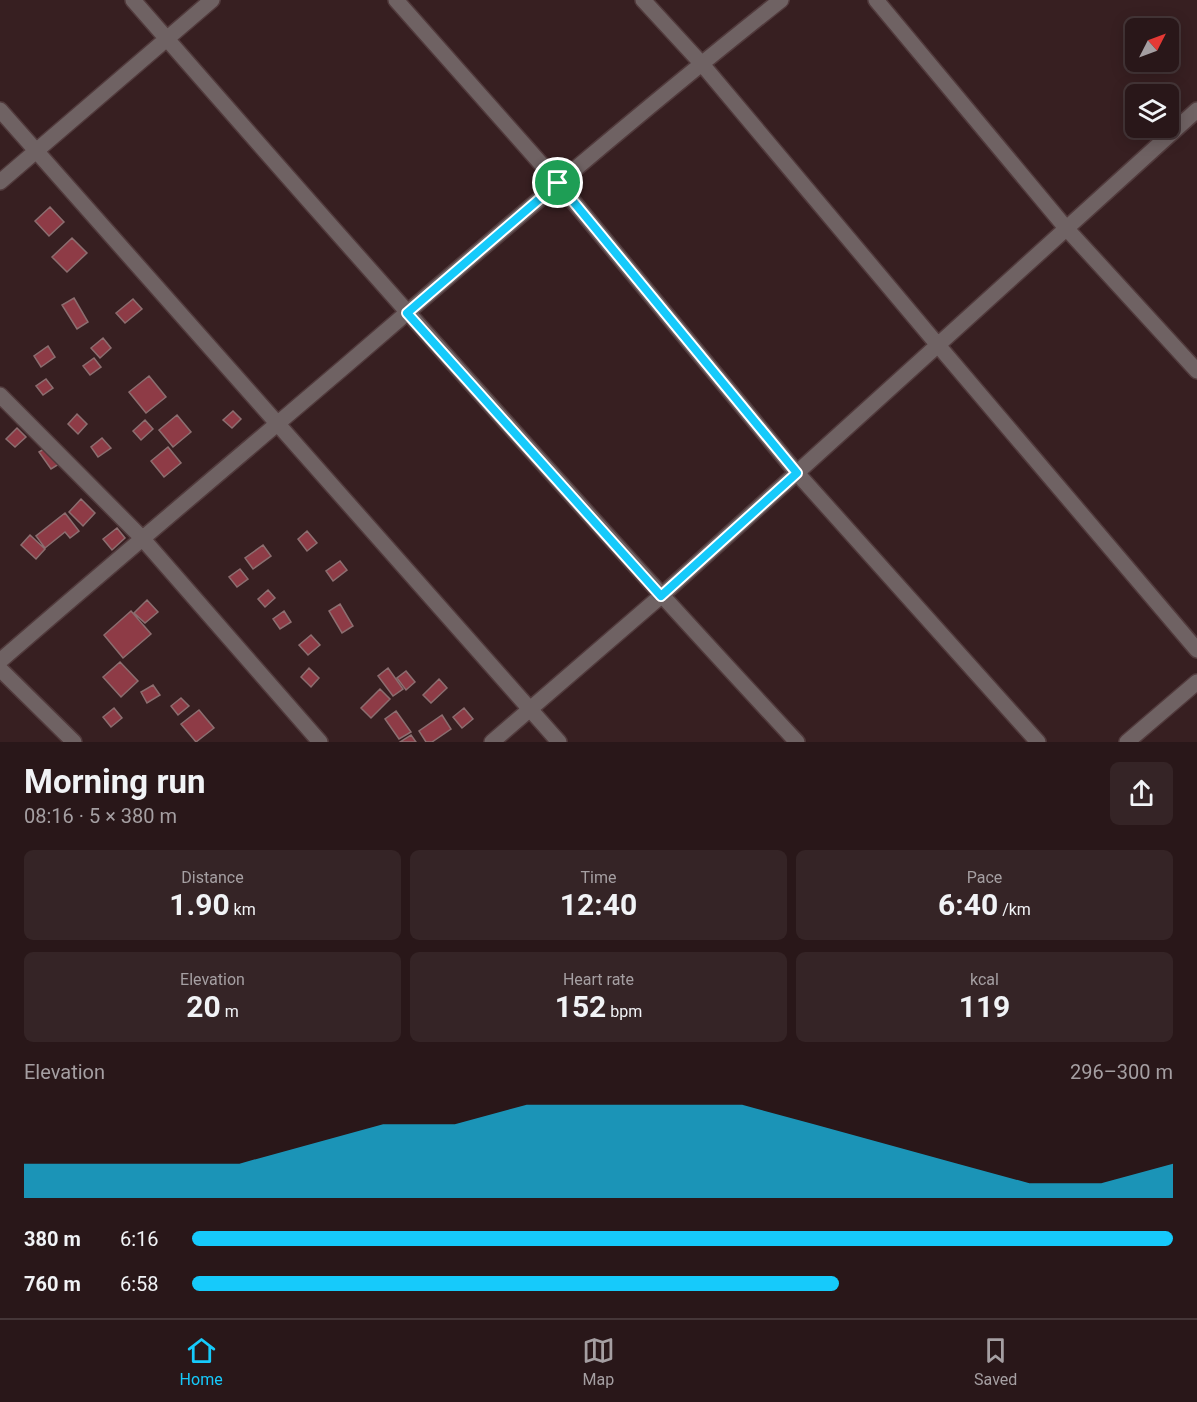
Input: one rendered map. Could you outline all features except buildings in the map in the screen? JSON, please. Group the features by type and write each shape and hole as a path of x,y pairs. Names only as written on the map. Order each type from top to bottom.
{"street":[{"path":"133,0 407,313 661,596 796,742"},
{"path":"0,182 212,0"},
{"path":"396,0 558,183 797,473 1038,742"},
{"path":"644,0 701,63 936,344 1197,650"},
{"path":"0,662 558,183 701,63 782,0"},
{"path":"876,0 1066,228 1197,371"},
{"path":"0,110 559,742"},
{"path":"492,742 661,596 936,344 1197,110"},
{"path":"0,395 142,538 320,742"},
{"path":"0,669 74,742"},
{"path":"1127,742 1197,682"}],"route":[{"path":"558,183 797,473 661,596 407,313 558,183"}]}
